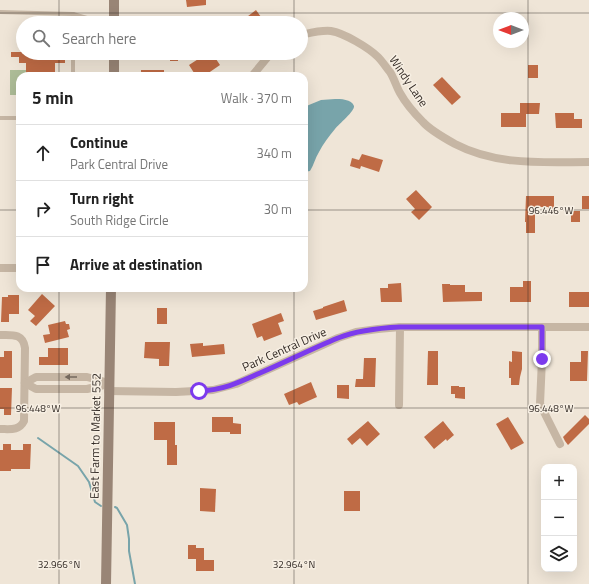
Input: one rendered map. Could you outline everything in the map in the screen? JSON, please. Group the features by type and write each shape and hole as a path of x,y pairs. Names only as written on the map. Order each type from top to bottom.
{"main road":[{"path":"114,0 114,16"},
{"path":"114,60 114,72"},
{"name":"East Farm to Market 552","path":"106,584 111,292"}],"street":[{"name":"Windy Lane","path":"308,34 321,31 336,32 369,50 379,58 390,72 400,93 424,123 456,145 480,155 503,160 535,162 589,162"},
{"path":"255,72 265,60"},
{"path":"0,268 16,268"},
{"path":"399,405 400,327"},
{"path":"542,327 540,404 560,444"},
{"name":"Park Central Drive","path":"109,387 176,392 214,390 236,384 338,338 356,332 378,328 589,327"},
{"path":"0,335 15,335 19,337 25,348 24,421 20,427 15,429 0,429"},
{"path":"24,383 36,377 87,377 109,387"},
{"path":"24,383 36,389 87,389 109,387"}],"lane":[{"path":"0,12 73,14 80,16"},
{"path":"73,60 73,72"},
{"path":"0,118 16,118"}],"green space":[{"path":"10,70 26,70 26,72 16,72 16,95 10,95"}],"water":[{"path":"343,99 351,102 354,108 326,140 313,166 310,171 308,171 308,105 321,100"}],"building":[{"path":"186,0 206,0 206,5 187,7"},
{"path":"256,10 260,16 248,16"},
{"path":"11,52 16,52 16,57 11,57"},
{"path":"19,60 65,60 65,63 55,63 55,72 26,72 26,63 19,63"},
{"path":"197,60 217,60 220,65 210,72 193,72 189,65"},
{"path":"528,65 538,65 538,78 528,78"},
{"path":"141,70 164,70 164,72 141,72"},
{"path":"442,77 461,97 452,105 433,85"},
{"path":"520,103 540,103 539,114 526,114 526,127 501,127 501,113 520,113"},
{"path":"555,113 574,113 574,119 582,119 582,128 556,128"},
{"path":"362,154 383,160 379,172 361,166 360,169 350,166 352,158 359,160"},
{"path":"416,190 432,207 419,220 411,212 415,209 406,199"},
{"path":"526,196 554,196 554,211 548,211 548,207 535,207 535,233 526,233"},
{"path":"582,196 589,196 589,209 582,209"},
{"path":"571,211 580,211 580,222 571,222"},
{"path":"523,281 531,281 531,302 510,302 510,287 523,287"},
{"path":"401,283 402,302 381,302 380,288 388,288 388,284"},
{"path":"442,284 465,285 465,292 482,292 482,301 443,302"},
{"path":"569,292 589,292 589,307 569,307"},
{"path":"42,294 55,306 36,326 30,321 35,316 28,310"},
{"path":"8,295 19,295 19,314 9,314 9,322 1,322 2,297 8,297"},
{"path":"344,300 347,311 316,320 313,311"},
{"path":"157,308 167,308 167,324 157,324"},
{"path":"281,313 284,321 278,323 282,334 264,341 262,336 257,338 252,324"},
{"path":"65,321 66,324 69,324 70,329 67,330 69,337 45,343 43,335 50,334 48,325"},
{"path":"145,342 170,342 169,366 159,366 159,359 144,358"},
{"path":"203,343 203,346 224,344 225,354 192,357 190,344"},
{"path":"48,348 68,348 68,365 39,365 39,357 48,357"},
{"path":"4,351 12,351 12,378 0,378 0,357 4,357"},
{"path":"428,351 438,351 438,385 427,385"},
{"path":"512,351 522,352 522,369 519,385 511,385 511,378 509,378 509,361 512,362"},
{"path":"581,351 588,351 587,381 570,381 570,362 581,362"},
{"path":"364,358 376,358 375,387 355,387 356,379 363,379"},
{"path":"311,382 317,397 299,405 297,402 289,405 284,394"},
{"path":"337,385 349,385 349,399 337,398"},
{"path":"451,386 465,387 465,399 455,398 455,394 451,394"},
{"path":"0,388 12,388 11,415 4,415 4,409 0,409"},
{"path":"585,415 589,419 589,424 568,445 563,437"},
{"path":"212,417 233,417 233,423 241,424 241,434 230,434 230,432 212,432"},
{"path":"508,417 524,443 511,450 496,424"},
{"path":"368,421 380,434 367,446 360,438 352,445 347,439"},
{"path":"443,421 454,435 447,441 446,439 434,449 424,437"},
{"path":"154,422 175,422 177,465 167,465 167,440 154,440"},
{"path":"3,444 11,444 11,450 23,450 23,444 31,444 30,469 11,469 11,471 0,471 0,450 3,450"},
{"path":"200,488 216,489 215,512 200,511"},
{"path":"344,491 360,491 360,511 344,511"},
{"path":"188,545 196,545 196,548 204,548 204,560 214,560 214,571 196,571 196,559 188,559"}],"waterway":[{"path":"38,438 78,466 89,482 95,502 101,506"},
{"path":"115,507 127,525 129,551 135,584"}],"route":[{"path":"199,391 214,390 236,384 338,338 356,332 378,328 542,327 542,359"}]}
